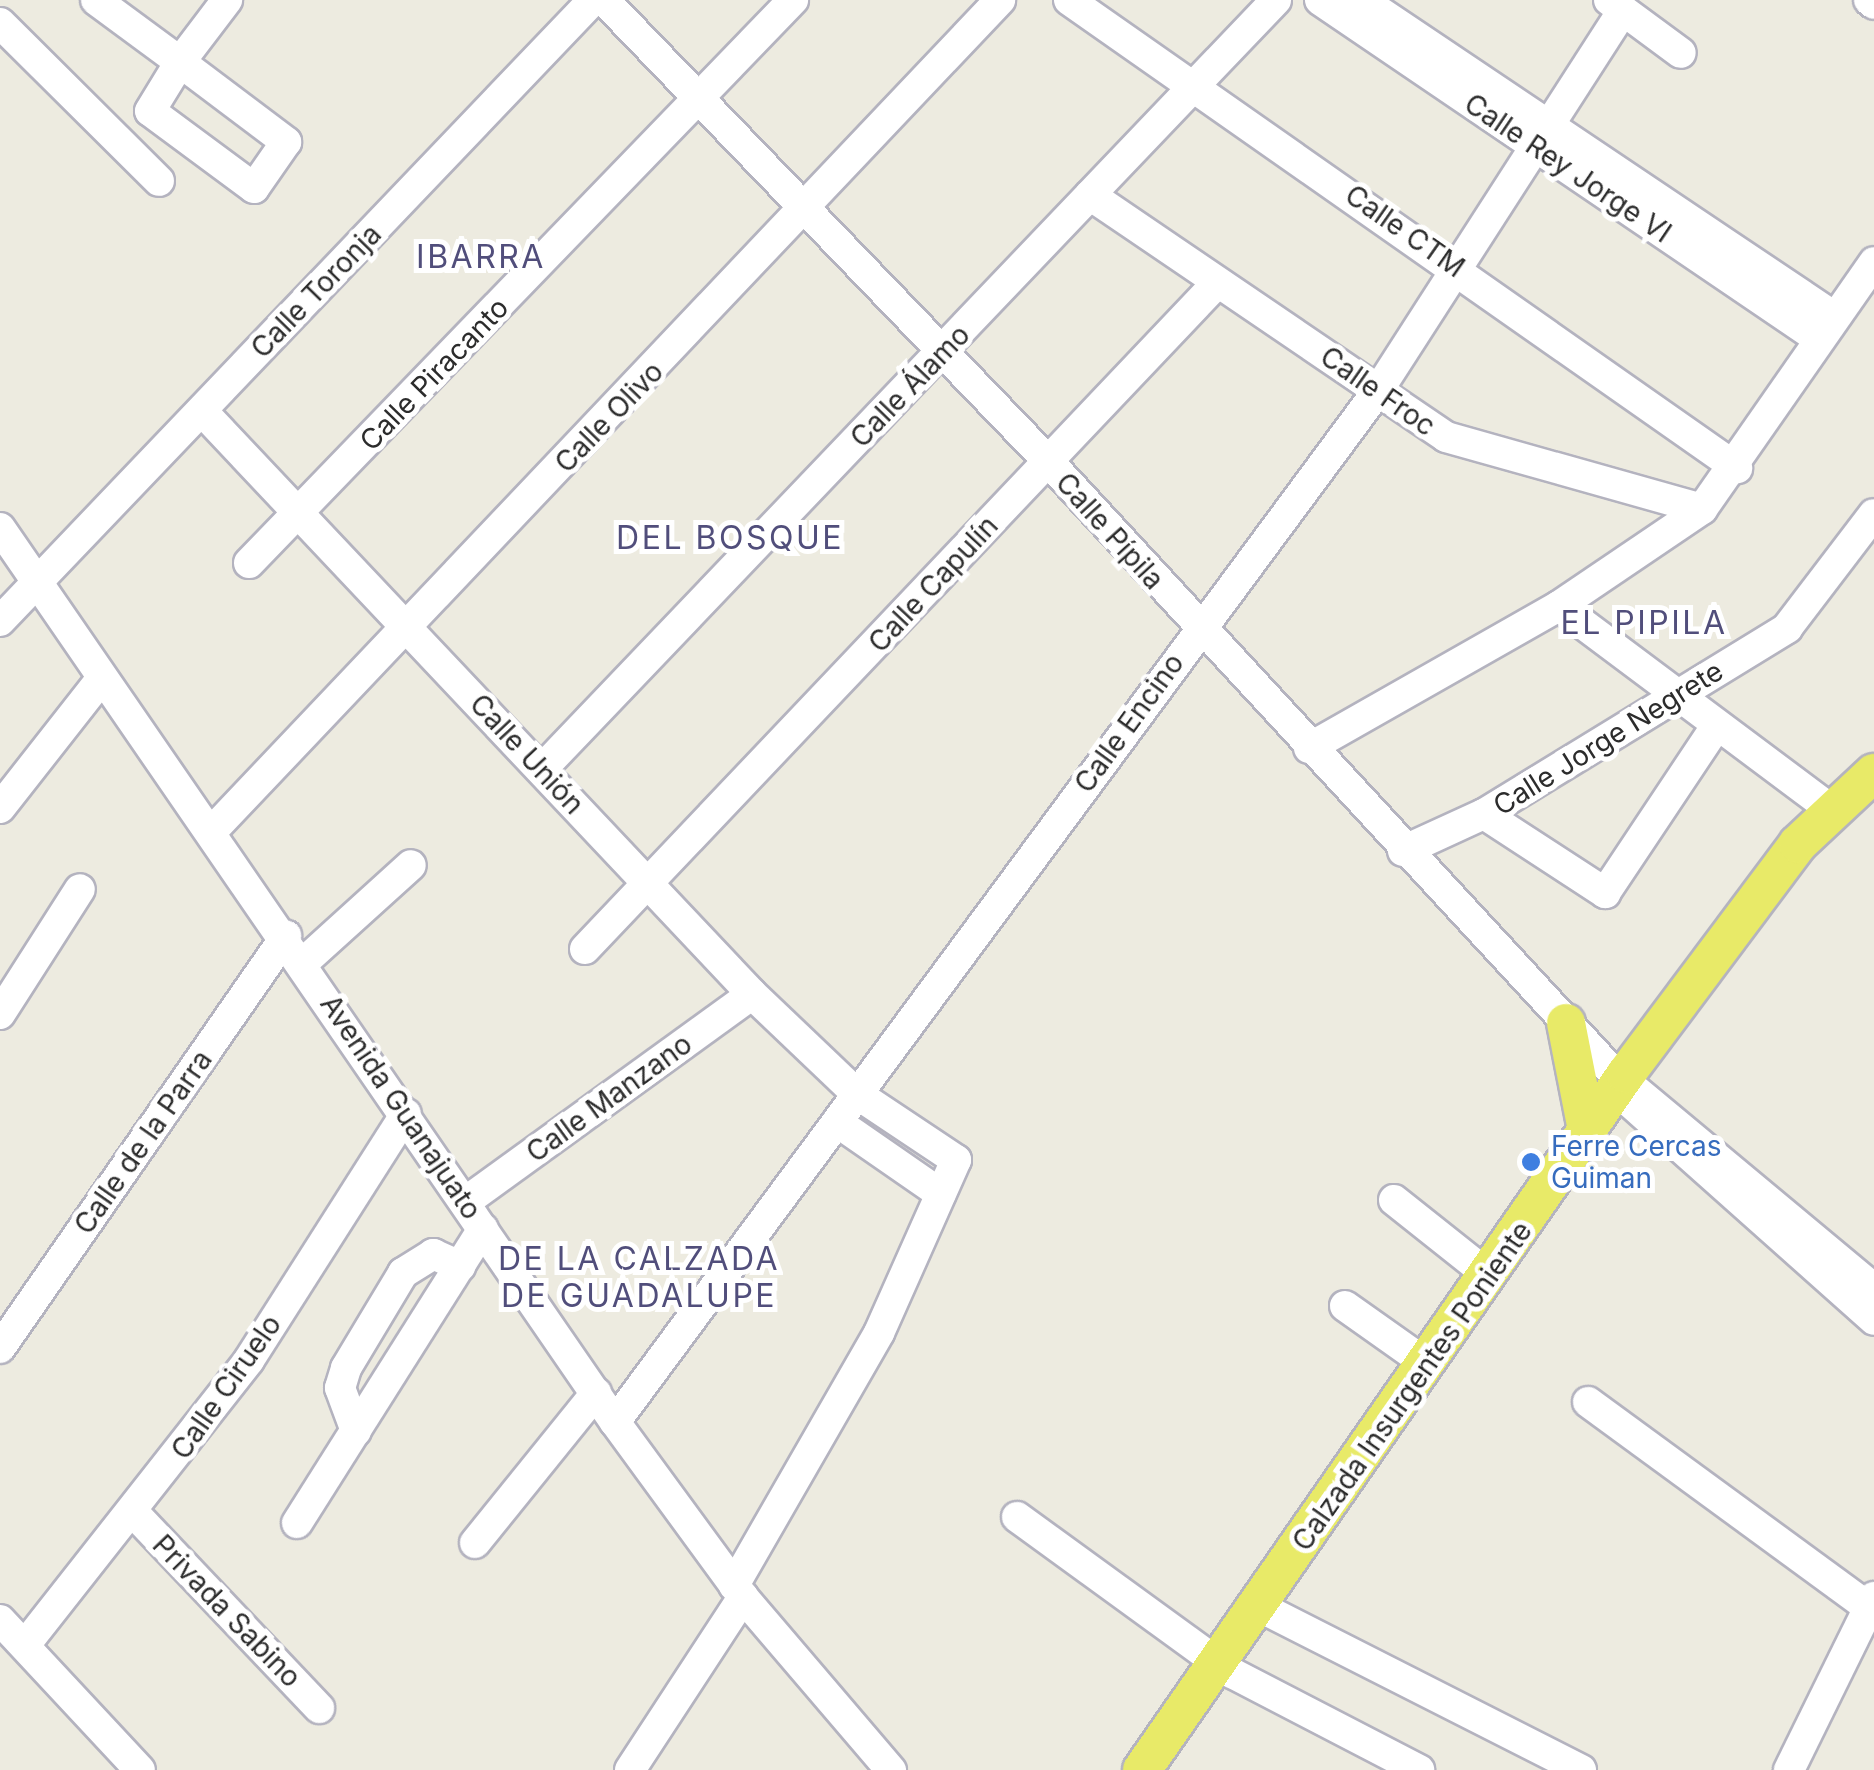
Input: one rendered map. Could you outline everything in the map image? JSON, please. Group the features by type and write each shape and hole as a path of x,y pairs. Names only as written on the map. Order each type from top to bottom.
{"main road":[{"name":"Calzada Insurgentes Poniente","path":"1267,1611 1487,1274 1559,1187 1587,1130 1751,924 1830,810 1874,773"},
{"name":"Calzada Insurgentes Poniente","path":"1751,924 1825,844 1874,803"},
{"path":"1566,1024 1587,1130"},
{"name":"Calzada Insurgentes Poniente","path":"1164,1770 1227,1669 1559,1187 1624,1085"},
{"name":"Calzada Insurgentes Poniente","path":"1142,1770 1227,1669"}],"street":[{"path":"96,0 180,62 227,0"},
{"name":"Calle Toronja","path":"0,621 35,579 202,411 593,0"},
{"name":"Calle Pípila","path":"604,0 700,96 939,357 1048,461 1198,629 1624,1085 1874,1320"},
{"name":"Calle Piracanto","path":"249,563 793,0"},
{"name":"Calle Olivo","path":"213,830 806,214 1000,0"},
{"name":"Calle CTM","path":"1069,0 1737,468"},
{"name":"Calle Álamo","path":"542,769 1090,196 1199,88 1276,0"},
{"name":"Calle Rey Jorge VI","path":"1320,0 1542,136 1825,326"},
{"name":"Calle Rey Jorge VI","path":"1362,0 1542,136"},
{"path":"1616,5 1681,53"},
{"name":"Calle Encino","path":"615,1422 1378,389 1542,136 1616,5"},
{"path":"0,23 160,181"},
{"name":"Calle Froc","path":"1090,196 1446,438 1702,509"},
{"path":"1309,748 1559,606 1702,509 1737,468 1825,326 1874,262"},
{"name":"Calle Capulín","path":"585,949 649,886 1217,282"},
{"name":"Calle Unión","path":"202,411 752,994 857,1094 956,1160 941,1194"},
{"name":"Calle Jorge Negrete","path":"1403,851 1484,814 1787,628 1874,514"},
{"name":"Avenida Guanajuato","path":"0,528 304,962 615,1422 739,1591 891,1770"},
{"path":"1559,606 1830,810"},
{"path":"0,808 102,678"},
{"path":"1484,814 1605,893 1717,726"},
{"path":"304,962 411,865"},
{"path":"2,1008 80,889"},
{"name":"Calle de la Parra","path":"0,1348 286,936"},
{"name":"Calle Manzano","path":"465,1202 752,994"},
{"name":"Calle Pípila","path":"1624,1085 1874,1288"},
{"name":"Calle Ciruelo","path":"25,1645 134,1514 249,1360 406,1114"},
{"path":"630,1770 739,1591 879,1333 941,1194 836,1122"},
{"path":"1394,1200 1487,1274"},
{"path":"297,1522 484,1229"},
{"path":"356,1430 340,1388 346,1368 403,1273 432,1254 460,1266"},
{"path":"1346,1306 1427,1364"},
{"path":"476,1543 596,1393"},
{"path":"1588,1402 1872,1603 1788,1770"},
{"name":"Privada Sabino","path":"134,1514 319,1708"},
{"path":"1017,1517 1227,1669 1419,1770"},
{"path":"1267,1611 1581,1770"},
{"path":"0,1620 140,1770"}],"place":[{"name":"Ferre Cercas Guiman","path":"1531,1162"}],"district":[{"name":"IBARRA","path":"481,257"},
{"name":"DEL BOSQUE","path":"730,538"},
{"name":"EL PIPILA","path":"1644,623"},
{"name":"DE LA CALZADA DE GUADALUPE","path":"639,1278"}]}
